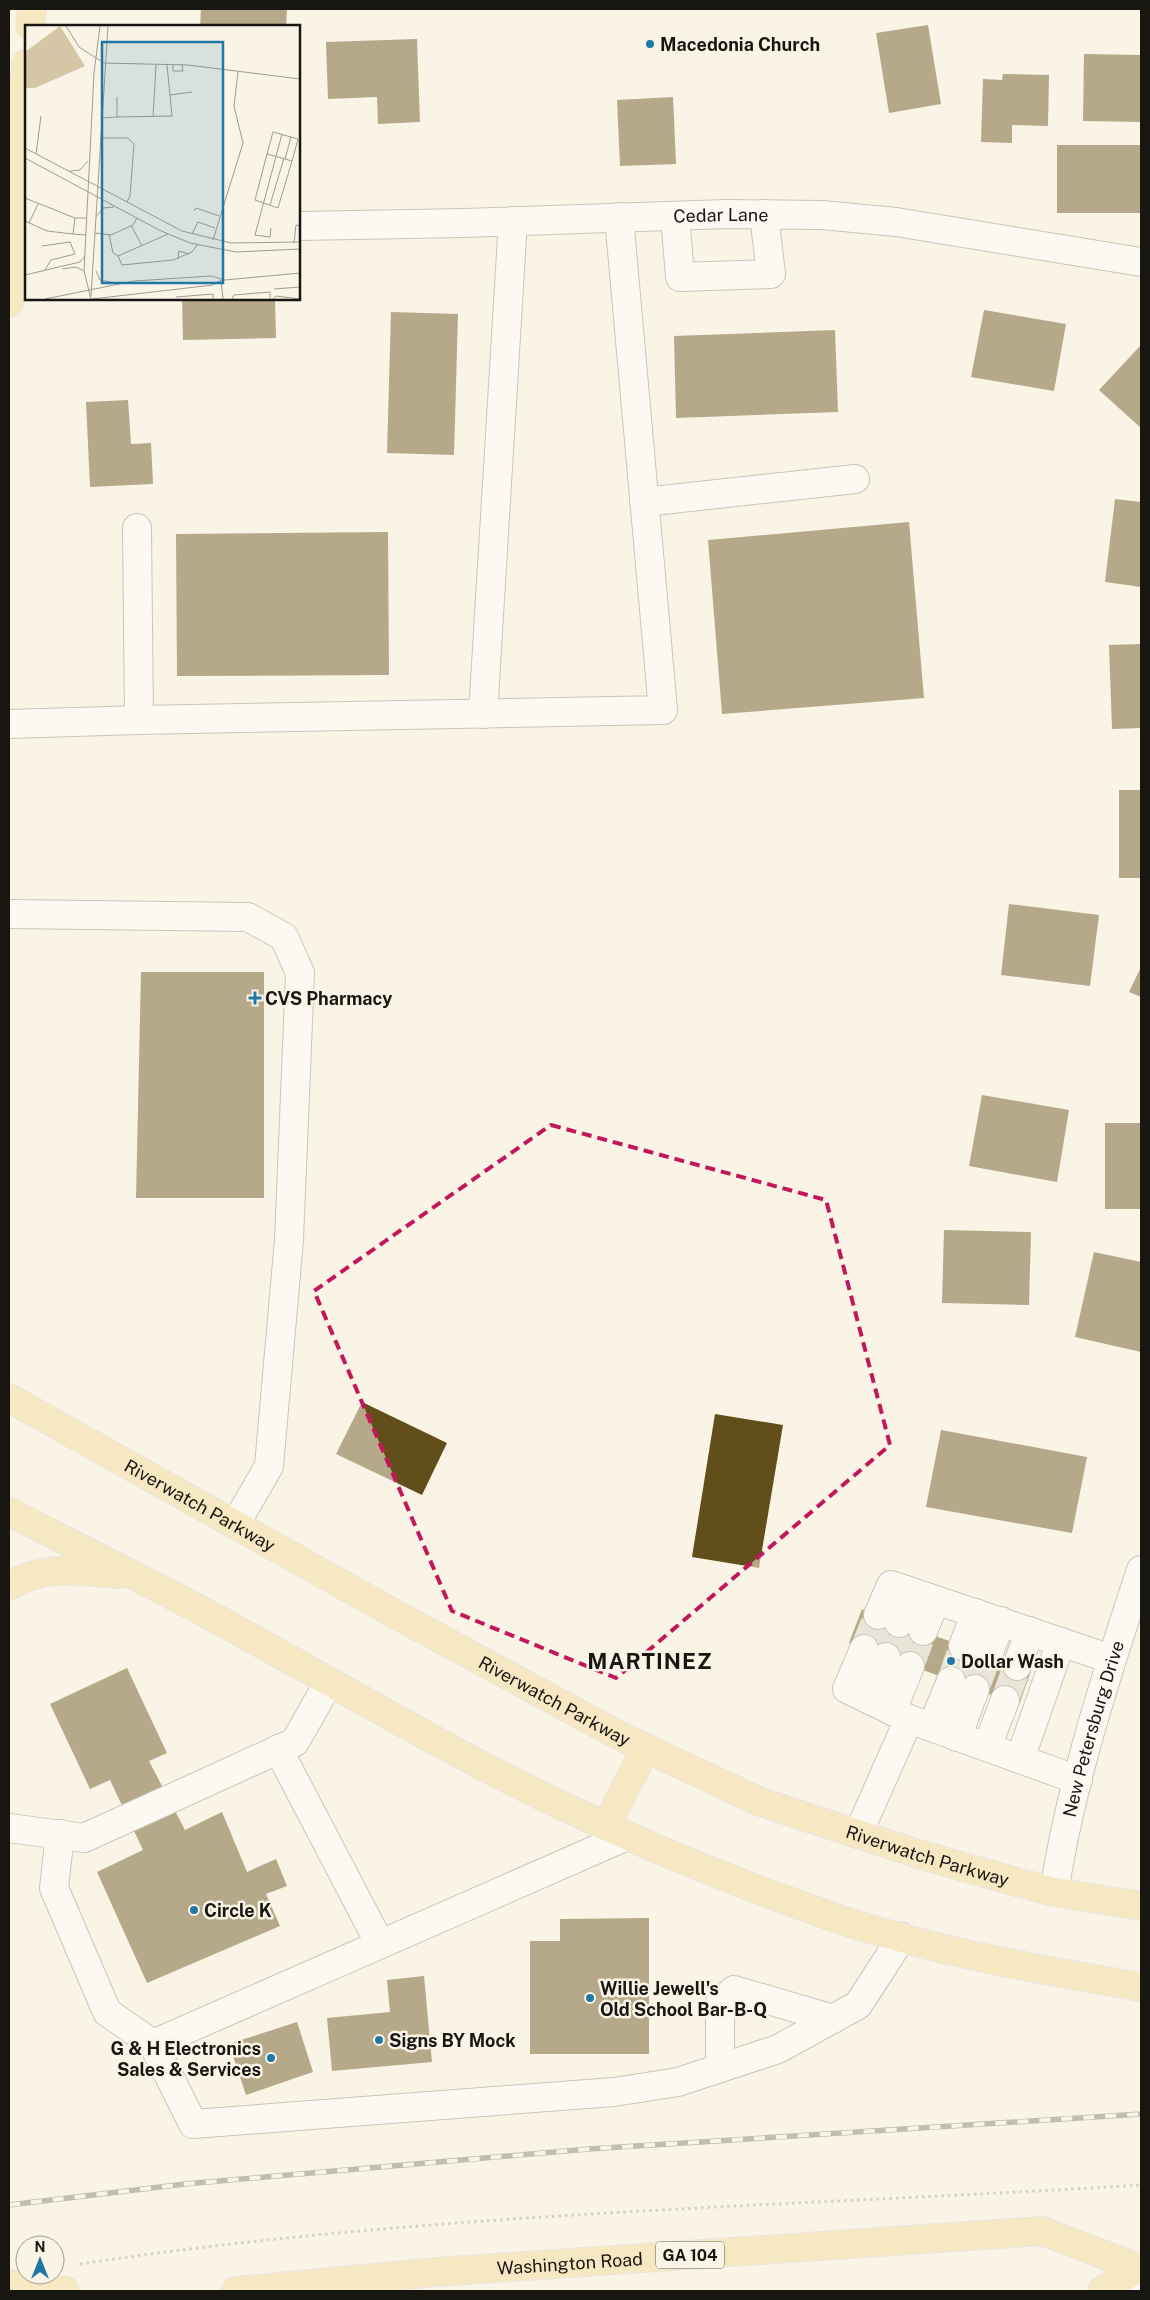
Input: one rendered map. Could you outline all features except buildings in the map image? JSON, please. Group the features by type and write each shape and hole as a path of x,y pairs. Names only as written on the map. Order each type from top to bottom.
{"main road":[{"path":"30,25 32,9"},
{"path":"9,303 25,78"},
{"name":"Riverwatch Parkway","path":"9,1398 395,1614 646,1748 758,1801 918,1854 1054,1892 1141,1906"},
{"path":"9,1512 211,1616 329,1682 544,1797 616,1831 714,1872 839,1919 1026,1968 1141,1987"},
{"path":"9,1586 24,1577 58,1569 132,1575"},
{"path":"616,1831 646,1748"},
{"name":"Washington Road","path":"236,2291 436,2272 1042,2231 1140,2276"},
{"name":"Washington Road","path":"1102,2291 1140,2276"},
{"path":"9,2284 65,2291"}],"street":[{"name":"Cedar Lane","path":"300,226 513,222 620,217 764,214 822,215 896,222 1141,262"},
{"path":"674,216 680,277 771,274 764,214"},
{"path":"9,724 663,710 620,217"},
{"path":"483,714 513,222"},
{"path":"644,502 855,479"},
{"path":"137,528 139,720"},
{"path":"9,914 248,917 284,937 300,973 289,1240 269,1466 235,1525"},
{"name":"New Petersburg Drive","path":"1054,1892 1062,1844 1101,1689 1141,1570"},
{"path":"924,1596 900,1623 891,1585 1111,1658"},
{"path":"975,1650 988,1617"},
{"path":"1017,1666 1030,1631"},
{"path":"1020,1759 1061,1642"},
{"path":"922,1723 886,1657 847,1689 922,1723 1078,1780"},
{"path":"9,1828 84,1838 295,1742 329,1682"},
{"path":"858,1834 922,1723 963,1685"},
{"path":"987,1747 1005,1700"},
{"path":"278,1749 380,1944"},
{"path":"153,2044 380,1944 616,1831"},
{"path":"60,1834 54,1888 107,2012 153,2044 193,2124 614,2092 678,2082 778,2048 858,2006 902,1937"},
{"path":"720,2068 720,2002 734,1990 832,2019"}],"path":[{"path":"73,2264 302,2235 632,2213 1141,2185"}],"highlighted area":[{"path":"551,1125 826,1200 890,1445 616,1678 452,1611 314,1291"}],"tunnel":[{"path":"864,1649 878,1615"},
{"path":"886,1657 899,1623"},
{"path":"910,1666 923,1631"},
{"path":"951,1681 963,1646"},
{"path":"975,1689 988,1655"},
{"path":"1005,1700 1017,1666"}],"railway":[{"path":"9,2205 185,2184 589,2149 1141,2114"}],"place":[{"name":"Macedonia Church","path":"650,44"},
{"name":"CVS Pharmacy","path":"255,998"},
{"name":"Dollar Wash","path":"951,1661"},
{"name":"Circle K","path":"194,1910"},
{"name":"Willie Jewell's Old School Bar-B-Q","path":"590,1998"},
{"name":"Signs BY Mock","path":"379,2040"},
{"name":"G & H Electronics Sales & Services","path":"271,2058"}],"district":[{"name":"MARTINEZ","path":"650,1661"}]}
